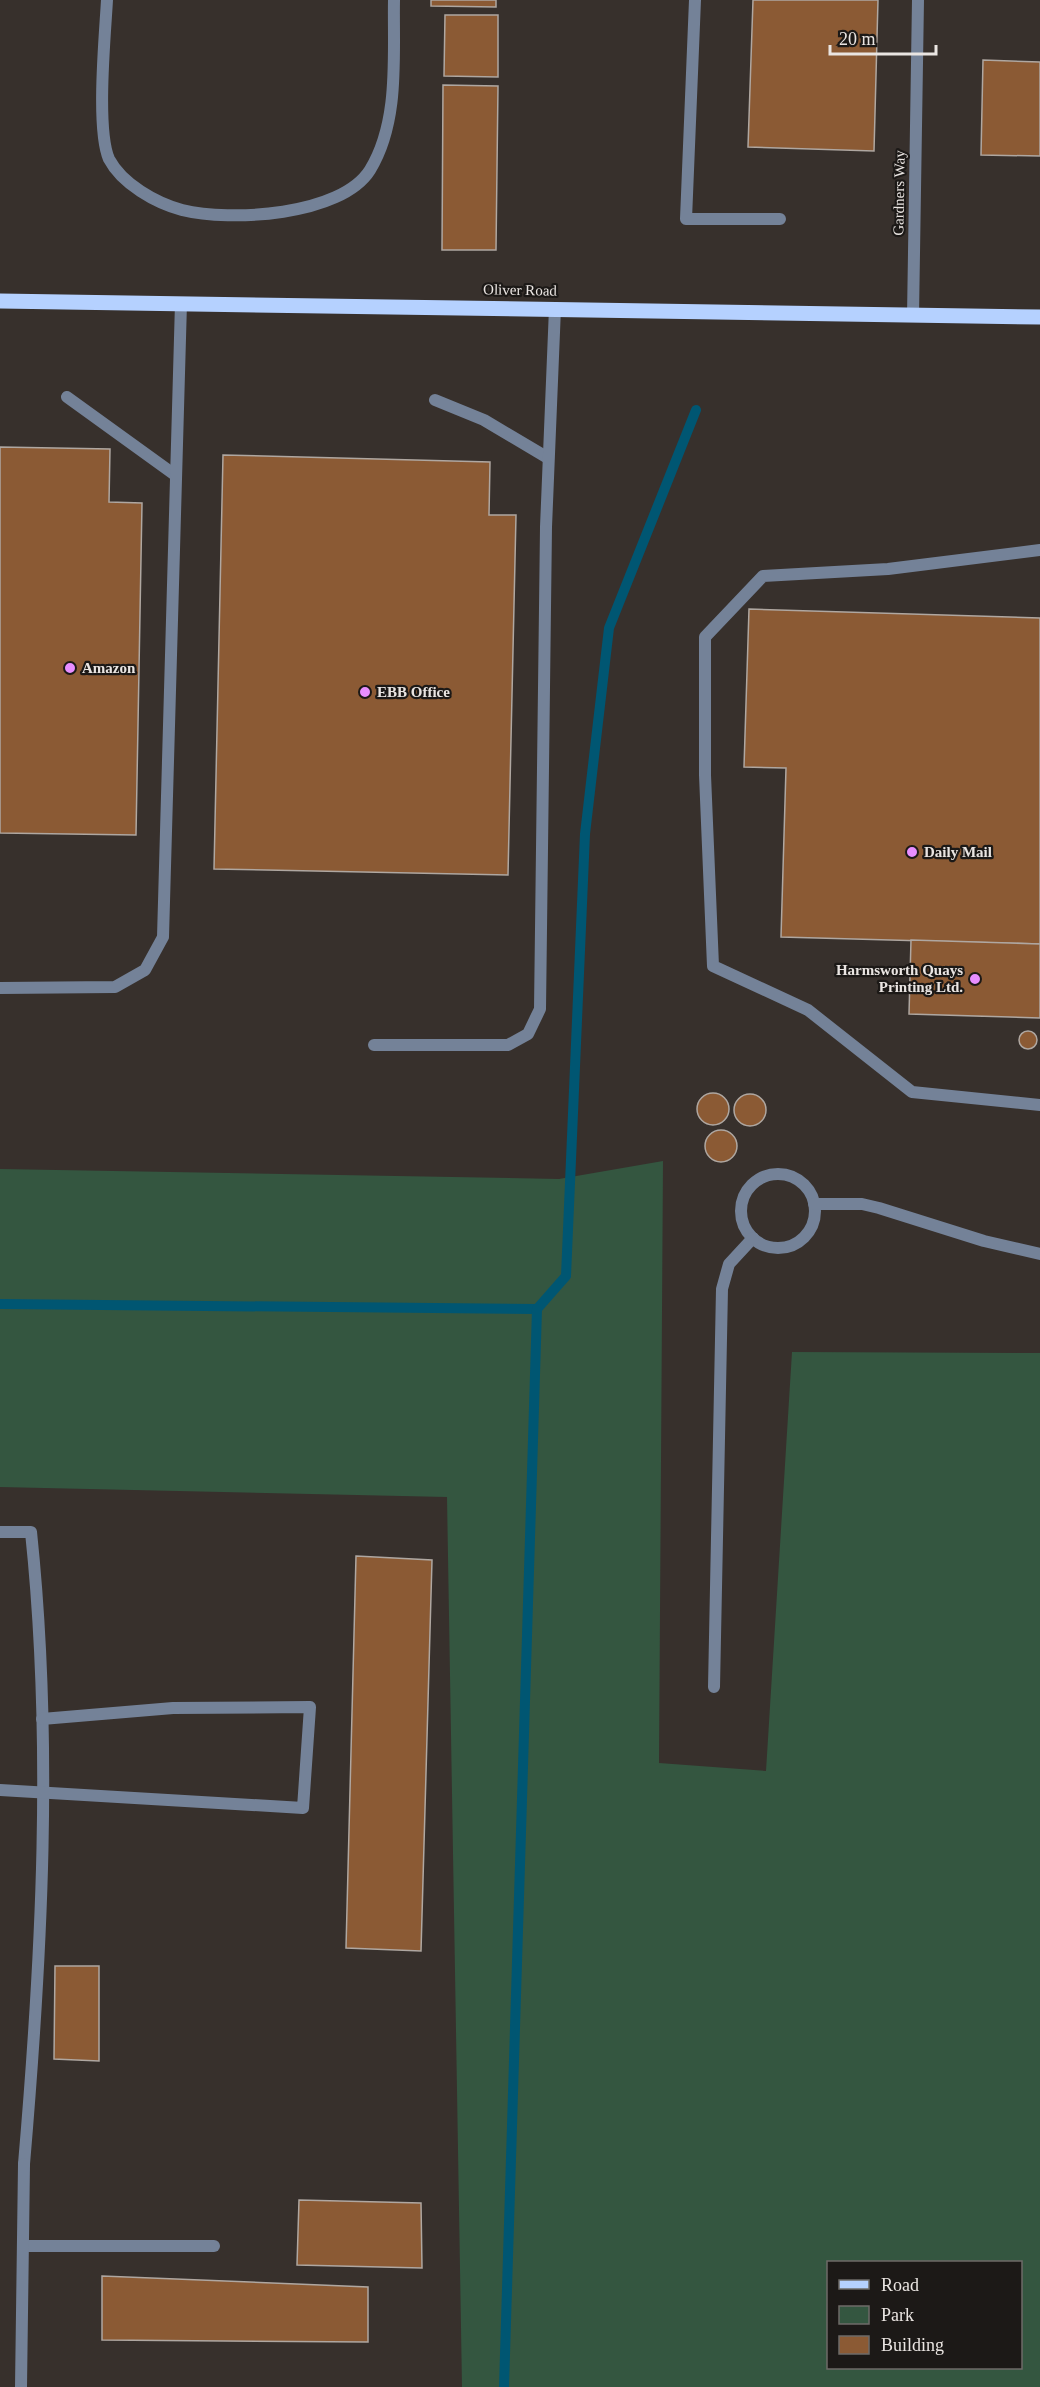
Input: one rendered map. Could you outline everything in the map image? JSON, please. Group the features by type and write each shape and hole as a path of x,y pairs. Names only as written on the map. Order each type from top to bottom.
{"main road":[{"name":"Oliver Road","path":"0,301 1040,317"}],"street":[{"path":"106,0 103,138 110,160 128,182 146,195 182,210 236,216 308,206 349,191 369,171 380,148 387,122 392,83 394,0"},
{"path":"695,0 686,219 780,219"},
{"name":"Gardners Way","path":"913,316 915,70 918,0"},
{"path":"0,988 115,987 145,970 163,937 175,475 182,303"},
{"path":"374,1045 508,1045 528,1034 540,1009 548,458 555,308"},
{"path":"67,397 175,475"},
{"path":"435,400 484,420 548,458"},
{"path":"1040,550 888,569 763,576 705,637 705,775 713,966 808,1010 912,1092 1040,1105"},
{"path":"768,1175 792,1177 810,1193 814,1204 810,1228 793,1245 769,1247 753,1238 743,1223 740,1211 748,1189 757,1180 768,1175"},
{"path":"814,1204 862,1204 984,1241 1040,1254"},
{"path":"714,1687 722,1289 729,1264 753,1238"},
{"path":"0,1532 31,1532 42,1659 44,1792 38,2003 24,2164 21,2387"},
{"path":"0,1790 303,1808 310,1707 173,1708 42,1719"},
{"path":"23,2246 214,2246"}],"green space":[{"path":"663,1161 659,1763 766,1771 792,1352 1040,1353 1040,2387 462,2387 447,1497 0,1487 0,1169 559,1179"}],"building":[{"path":"431,0 496,0 496,7 431,6"},
{"path":"753,0 878,0 874,151 748,147"},
{"path":"445,15 498,15 498,77 444,76"},
{"path":"983,60 1040,62 1040,156 981,155"},
{"path":"443,85 498,86 496,250 442,250"},
{"name":"Amazon","path":"0,447 110,449 109,502 142,503 136,835 0,833"},
{"name":"EBB Office","path":"223,455 490,462 489,515 516,515 508,875 214,869"},
{"name":"Daily Mail","path":"749,609 1040,618 1040,944 781,937 786,768 744,767"},
{"name":"Harmsworth Quays Printing Ltd.","path":"911,940 1040,944 1040,1018 909,1014"},
{"path":"1028,1031 1034,1034 1037,1040 1034,1046 1028,1049 1022,1046 1019,1040 1022,1034"},
{"path":"713,1093 724,1098 729,1109 724,1120 713,1125 702,1120 697,1109 702,1098"},
{"path":"750,1094 761,1099 766,1110 761,1121 750,1126 739,1121 734,1110 739,1099"},
{"path":"721,1130 732,1135 737,1146 732,1157 721,1162 710,1157 705,1146 710,1135"},
{"path":"356,1556 432,1560 421,1951 346,1948"},
{"path":"55,1966 99,1966 99,2061 54,2059"},
{"path":"299,2200 421,2203 422,2268 297,2265"},
{"path":"102,2276 368,2287 368,2342 102,2340"}],"waterway":[{"path":"504,2387 537,1309 566,1276 585,834 609,628 696,410"},
{"path":"0,1304 537,1309"}],"place":[{"name":"Amazon","path":"70,668"},
{"name":"EBB Office","path":"365,692"},
{"name":"Daily Mail","path":"912,852"},
{"name":"Harmsworth Quays Printing Ltd.","path":"975,979"}]}
